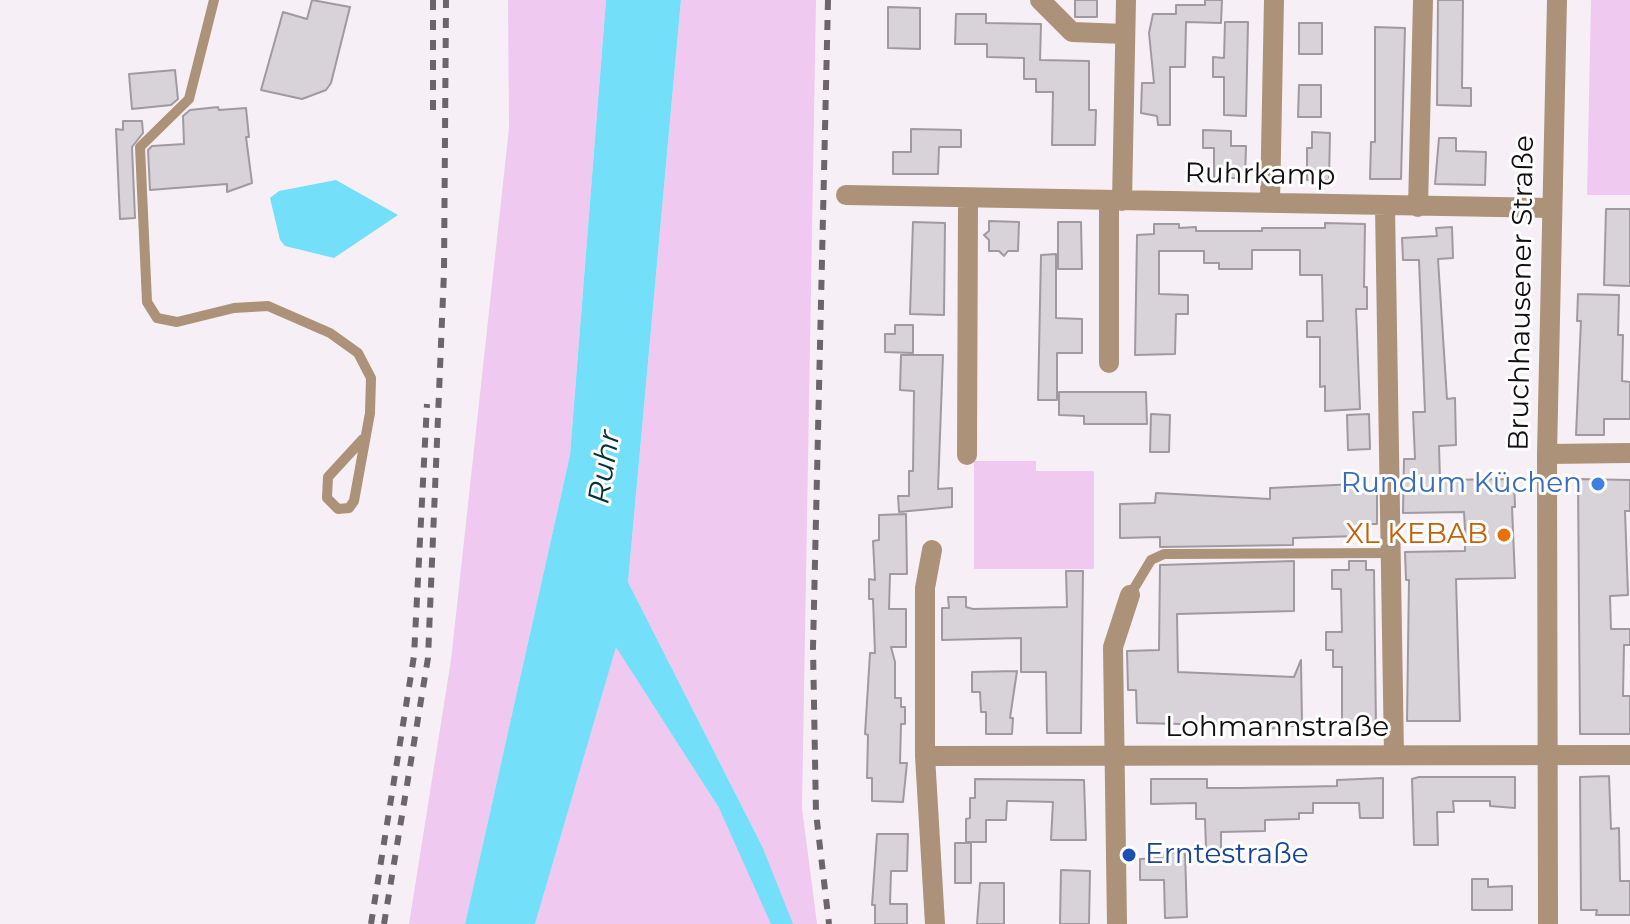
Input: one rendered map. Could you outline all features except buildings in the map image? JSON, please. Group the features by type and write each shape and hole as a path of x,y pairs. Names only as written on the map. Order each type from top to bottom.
{"street":[{"path":"1040,0 1072,32 1125,34"},
{"path":"1109,363 1126,0"},
{"path":"1270,202 1274,0"},
{"path":"1418,207 1423,0"},
{"name":"Bruchhausener Straße","path":"1548,924 1547,454 1557,0"},
{"name":"Ruhrkamp","path":"846,195 968,200 1551,208"},
{"path":"967,455 968,200"},
{"path":"1385,207 1394,755"},
{"path":"1547,454 1630,453"},
{"path":"932,550 925,588 925,756 935,924"},
{"path":"1117,924 1113,647 1130,595"},
{"name":"Lohmannstraße","path":"925,756 1630,755"}],"lane":[{"path":"214,0 189,99 140,147 147,302 157,318 177,322 234,308 268,306 294,315 349,345 365,361 371,378 370,413 354,501 349,508 338,509 327,498 328,477 363,439"},
{"path":"1130,595 1151,560 1164,554 1391,553"}],"shaded area":[{"path":"508,0 606,0 570,455 465,924 409,924 451,660 509,128"},
{"path":"681,0 816,0 802,808 817,924 535,924 616,646 719,808 746,863 762,846 628,582"},
{"path":"1591,0 1630,0 1630,195 1587,195"},
{"path":"974,461 1036,461 1036,471 1094,471 1094,569 974,569"}],"water":[{"name":"Ruhr","path":"606,0 681,0 628,582 762,846 793,924 771,924 719,808 616,647 535,924 465,924 570,455"},
{"path":"336,180 398,215 334,258 285,246 280,240 270,198 279,191"}],"railway":[{"path":"433,0 433,116"},
{"path":"384,924 428,658 444,272 446,0"},
{"path":"828,0 813,648 816,813 829,924"},
{"path":"371,924 414,656 427,404"}],"place":[{"name":"Rundum Küchen","path":"1598,484"},
{"name":"XL KEBAB","path":"1504,535"},
{"name":"Erntestraße","path":"1129,855"}]}
